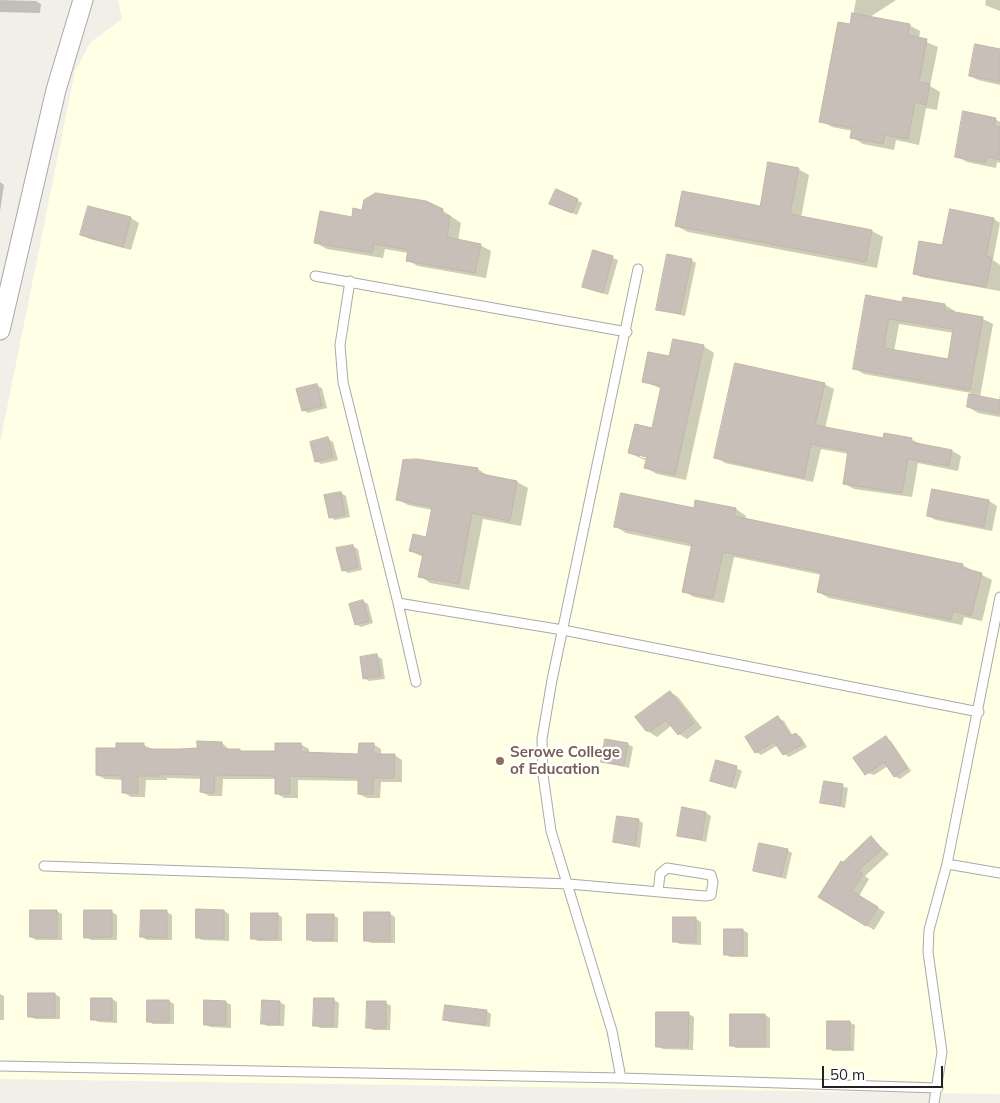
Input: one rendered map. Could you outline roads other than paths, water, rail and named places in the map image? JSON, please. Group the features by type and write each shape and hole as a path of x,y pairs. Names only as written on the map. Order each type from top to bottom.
{"street":[{"path":"0,330 56,90 83,0"}],"lane":[{"path":"621,1078 612,1031 569,884 551,831 543,775 542,739 563,630 627,332 638,269"},
{"path":"315,276 627,332"},
{"path":"350,281 340,345 343,382 416,682"},
{"path":"934,1103 938,1088 942,1052 928,944 929,930 947,864 979,712 1000,597"},
{"path":"398,603 563,630 979,712"},
{"path":"990,650 1000,652"},
{"path":"947,864 1000,873"},
{"path":"44,866 569,884 658,892 705,896 711,895 714,882 711,875 667,868 660,874 658,892"},
{"path":"0,1066 621,1078 938,1088"}],"place":[{"name":"Serowe College of Education","path":"500,761"}]}
